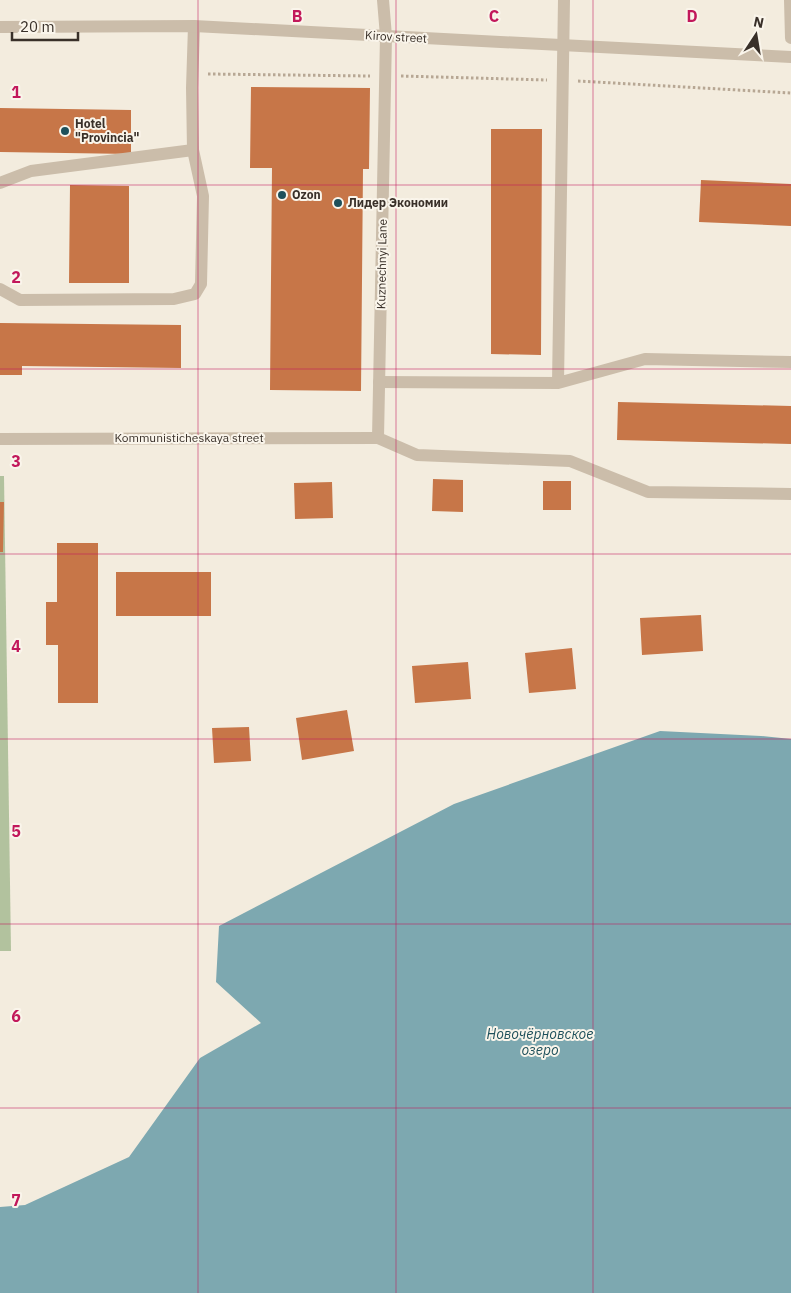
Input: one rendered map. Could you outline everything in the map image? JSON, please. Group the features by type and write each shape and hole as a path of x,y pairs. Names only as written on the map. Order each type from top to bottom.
{"street":[{"name":"Kuznechnyi Lane","path":"378,438 386,36 383,0"},
{"path":"558,383 564,0"},
{"path":"790,0 791,38"},
{"name":"Kirov street","path":"0,27 194,26 791,56"},
{"path":"0,290 20,300 174,299 195,294 202,284 203,196 193,150 194,26"},
{"path":"0,183 31,171 193,150"},
{"path":"379,382 558,383 645,359 791,362"},
{"path":"378,438 417,455 570,461 648,492 791,494"},
{"name":"Kommunisticheskaya street","path":"0,439 378,438"}],"path":[{"path":"193,74 563,80 791,93"}],"green space":[{"path":"0,476 4,476 11,951 0,951"}],"water":[{"name":"Новочёрновское озеро","path":"660,731 791,739 791,1293 0,1293 0,1207 25,1205 129,1157 200,1058 261,1023 216,982 219,926 454,804"}],"building":[{"path":"251,87 370,88 369,169 363,169 361,391 270,390 272,168 250,168"},
{"name":"Hotel \"Provincia\"","path":"0,108 131,110 131,154 0,152"},
{"path":"491,129 542,129 541,355 491,354"},
{"path":"701,180 791,184 791,226 699,222"},
{"path":"70,185 129,186 129,283 69,283"},
{"path":"0,323 181,325 181,368 22,366 22,375 0,375"},
{"path":"618,402 791,406 791,444 617,440"},
{"path":"433,479 463,480 463,512 432,511"},
{"path":"543,481 571,481 571,510 543,510"},
{"path":"332,482 333,518 295,519 294,483"},
{"path":"0,502 4,502 3,552 0,552"},
{"path":"57,543 98,543 98,703 58,703 58,645 46,645 46,602 57,602"},
{"path":"116,572 211,572 211,616 116,616"},
{"path":"701,615 703,651 642,655 640,618"},
{"path":"572,648 576,689 529,693 525,653"},
{"path":"468,662 471,699 415,703 412,666"},
{"path":"347,710 354,751 302,760 296,718"},
{"path":"249,727 251,761 214,763 212,728"}],"place":[{"name":"Hotel \"Provincia\"","path":"65,131"},
{"name":"Ozon","path":"282,195"},
{"name":"Лидер Экономии","path":"338,203"}]}
